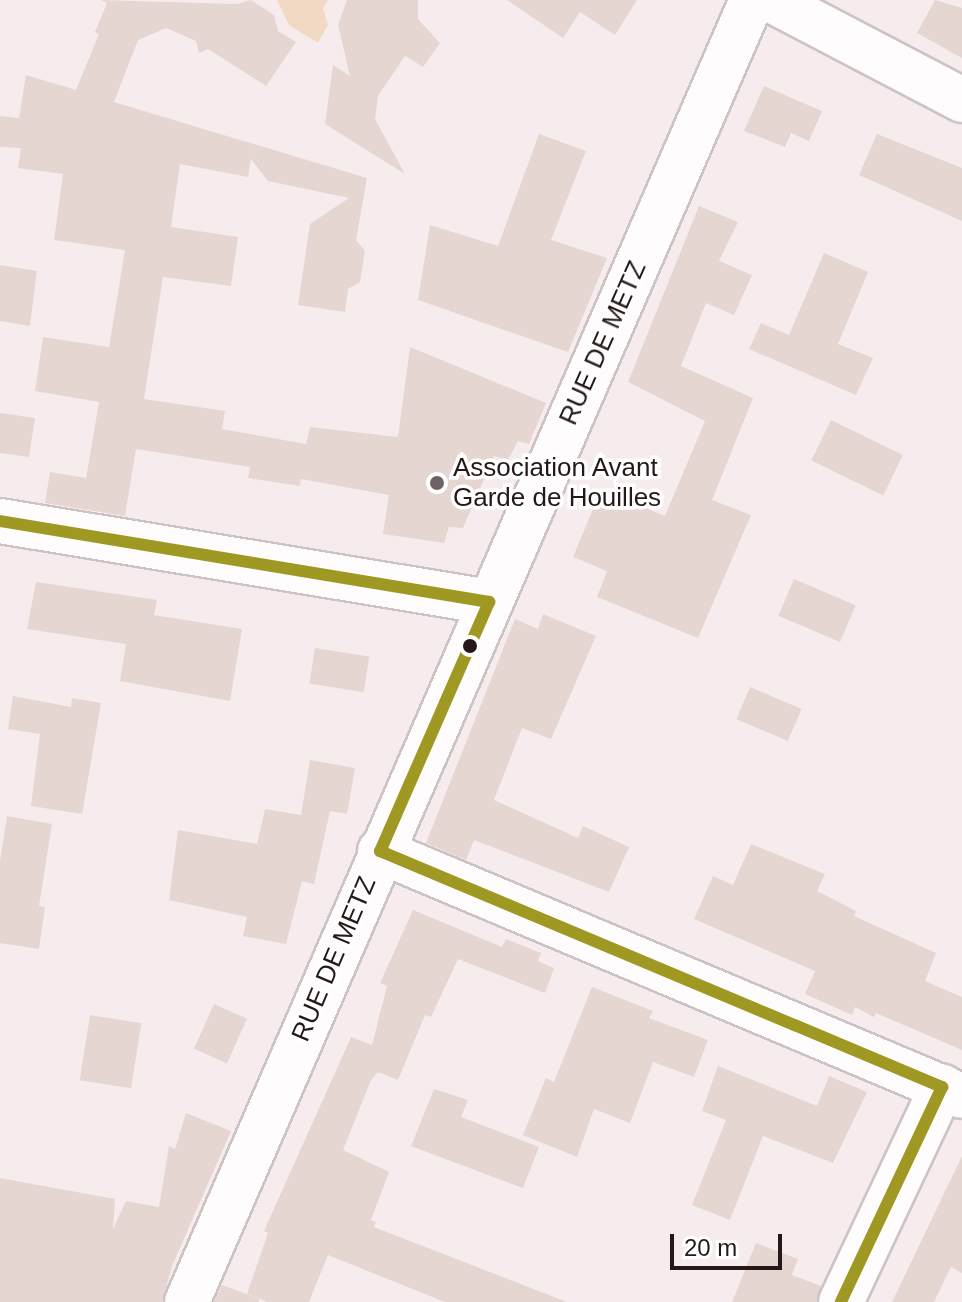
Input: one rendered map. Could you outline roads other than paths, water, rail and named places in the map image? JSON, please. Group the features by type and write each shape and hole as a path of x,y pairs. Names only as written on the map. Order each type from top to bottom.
{"street":[{"name":"RUE DE METZ","path":"187,1302 380,851 752,0"},
{"path":"771,0 962,100"},
{"path":"2,530 489,602"},
{"path":"380,851 952,1092 841,1302"}],"place":[{"name":"Association Avant Garde de Houilles","path":"437,483"}]}
